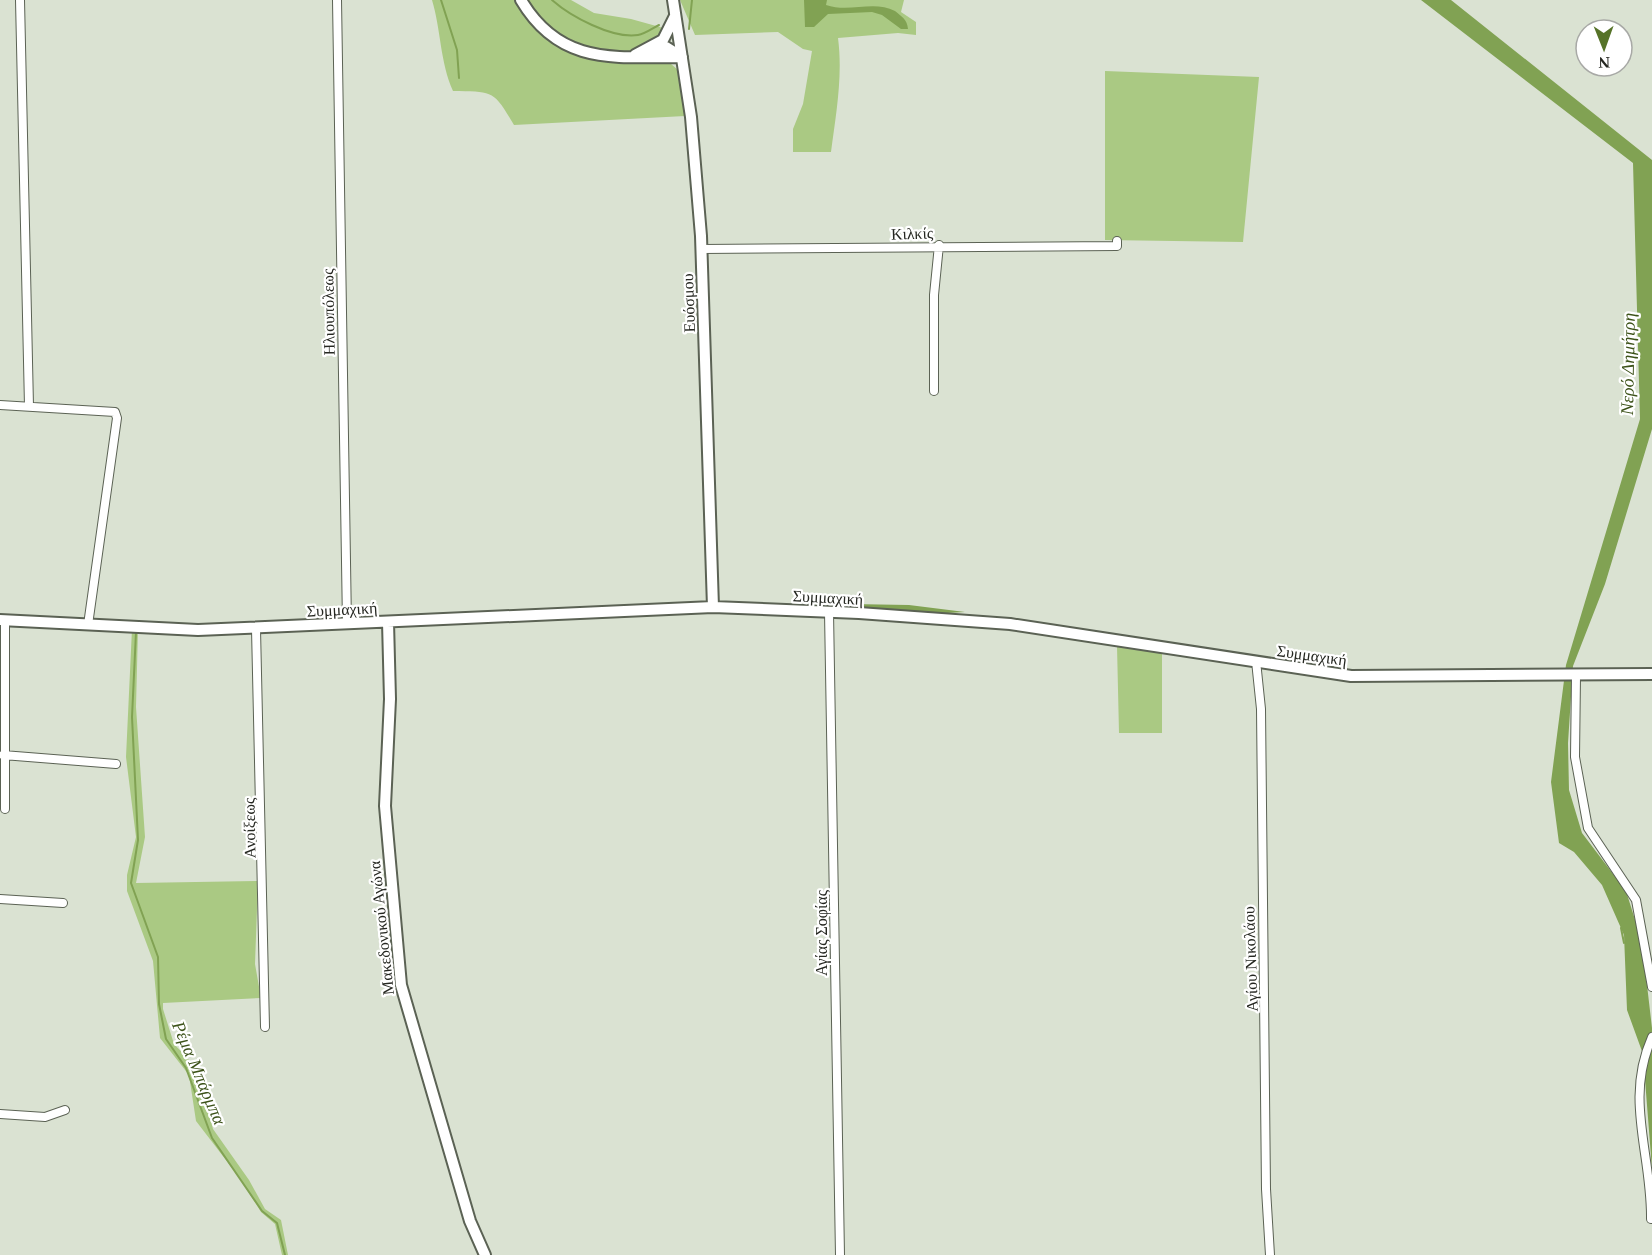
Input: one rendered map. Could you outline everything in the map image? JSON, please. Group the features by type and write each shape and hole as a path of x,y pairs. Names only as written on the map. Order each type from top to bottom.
{"street":[{"path":"20,0 29,406"},
{"name":"Ηλιουπόλεως","path":"337,0 348,624"},
{"path":"521,0 548,34 576,51 599,56 682,57"},
{"name":"Ευόσμου","path":"673,0 697,174 702,249 713,607"},
{"path":"632,56 651,48 667,36 675,15"},
{"path":"651,48 666,48 682,57"},
{"name":"Κιλκίς","path":"702,249 939,245 1117,246 1117,241"},
{"path":"934,391 934,295 939,245"},
{"path":"0,405 115,412 117,418 88,625"},
{"name":"Συμμαχική","path":"2,620 198,630 256,629 713,607 1010,624 1351,676 1652,674"},
{"name":"Αγίας Σοφίας","path":"829,612 840,1255"},
{"path":"2,620 5,809"},
{"name":"Μακεδονικού Αγώνα","path":"388,622 390,699 386,806 394,929 401,985 470,1221 485,1255"},
{"name":"Ανοίξεως","path":"256,629 265,1027"},
{"name":"Αγίου Νικολάου","path":"1256,662 1261,709 1262,963 1266,1021 1266,1189 1270,1255"},
{"path":"1576,675 1575,757 1588,828 1636,900 1652,987"},
{"path":"3,755 117,764"},
{"path":"0,898 63,903"},
{"path":"1650,1218 1639,1089 1641,1066 1652,1037"},
{"path":"0,1114 45,1116 65,1110"}],"shaded area":[{"path":"432,0 571,0 594,13 631,19 667,29 664,58 678,70 685,116 514,125 501,105 491,95 453,91 446,69"},
{"path":"680,0 904,0 901,12 916,22 916,35 898,33 838,38 839,81 831,152 793,152 793,129 803,104 812,51 803,49 778,32 695,35"},
{"path":"804,0 827,0 826,5 844,8 870,6 887,8 904,18 908,29 901,29 882,15 872,12 828,14 814,27 805,27"},
{"path":"1421,0 1451,0 1652,160 1652,429 1605,584 1573,666 1568,743 1569,790 1582,833 1626,891 1642,942 1652,1028 1652,1169 1643,1054 1627,1010 1624,935 1602,885 1574,852 1559,843 1551,782 1566,665 1640,419 1633,163"},
{"path":"1105,71 1259,77 1243,242 1105,240"},
{"path":"836,600 843,607 850,604 909,605 965,612 922,614 878,612 792,601"},
{"path":"132,629 138,629 136,707 145,837 136,883 258,881 255,964 261,998 163,1003 163,1009 174,1044 196,1067 213,1129 249,1180 265,1209 281,1220 288,1255 282,1255 275,1224 261,1212 239,1177 196,1121 189,1075 160,1038 153,961 127,891 127,875 136,837 126,757"},
{"path":"1117,646 1162,653 1162,733 1119,733"}],"waterway":[{"path":"441,0 457,50 459,78"},
{"path":"552,0 580,19 616,33 638,35 659,25"},
{"path":"689,29 692,0"},
{"name":"Ρέμα Μπάρμπα","path":"136,632 132,717 138,840 131,883 158,957 159,1004 166,1039 186,1068 212,1138 262,1211 277,1223 285,1255"},
{"name":"Νερό Δημήτρη","path":"1621,928 1624,943"}]}
